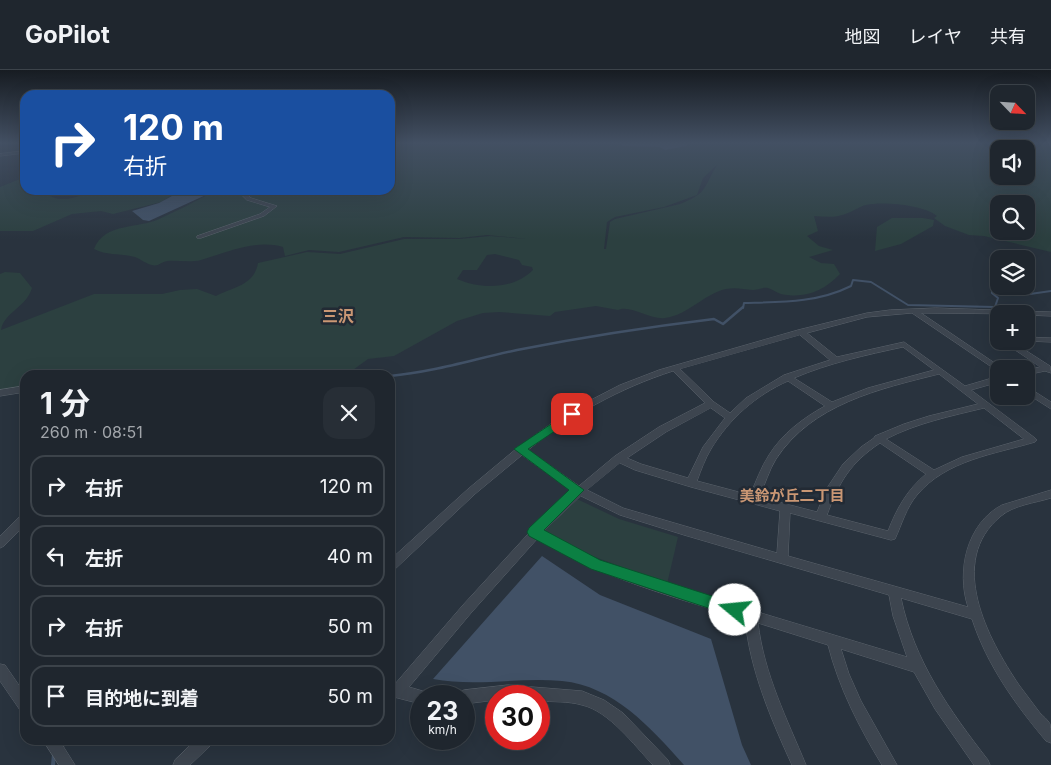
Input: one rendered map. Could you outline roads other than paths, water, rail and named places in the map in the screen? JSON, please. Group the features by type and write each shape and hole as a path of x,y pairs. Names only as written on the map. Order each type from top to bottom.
{"street":[{"path":"199,237 262,214 274,206 249,199 245,195"},
{"path":"395,562 470,491 520,449 572,414 624,387 674,368 867,315 951,310 1051,314"},
{"path":"914,311 990,364"},
{"path":"801,332 834,359"},
{"path":"1035,340 1051,341"},
{"path":"618,458 638,467 691,482 754,498 891,536 898,515 908,498 933,474 947,465 1032,440 904,344 834,359 787,377 751,399 730,417 702,454 691,482"},
{"path":"1020,350 1049,369"},
{"path":"674,368 711,404 730,417"},
{"path":"1035,371 1049,369"},
{"path":"754,498 773,456 794,432 830,405 876,388 941,371"},
{"path":"787,377 830,405"},
{"path":"964,388 990,381"},
{"path":"0,393 20,390"},
{"path":"1035,395 1051,406"},
{"path":"395,689 534,532 578,490 618,458 653,434 711,404"},
{"path":"820,516 827,494 837,478 852,458 878,438 897,428 986,405"},
{"path":"878,438 933,474"},
{"path":"520,449 578,490 620,511 974,614"},
{"path":"1051,494 1000,511 981,529 974,542 970,557 970,596 974,614 1015,692 1051,736"},
{"path":"782,558 785,507"},
{"path":"0,544 20,523"},
{"path":"534,532 566,551 619,574 916,666"},
{"path":"894,591 902,629 916,666 954,728 983,765"},
{"path":"751,616 764,673 798,765"},
{"path":"833,641 838,665 853,701 890,765"},
{"path":"0,670 4,682 20,700"},
{"path":"395,690 410,694"},
{"path":"475,695 508,692 582,698 599,705 618,718 663,765"},
{"path":"57,745 68,765"},
{"path":"180,765 201,745"}],"water":[{"path":"174,195 206,195 149,221 143,220 132,211 159,203"},
{"path":"542,556 600,595 711,639 742,745 751,765 684,765 645,723 630,711 615,700 581,685 546,680 465,682 433,679"}],"waterway":[{"path":"743,308 744,303 812,299 825,296 851,286 853,280 871,282 908,305 995,307 998,298 992,293 992,287 1030,294 1051,291"},
{"path":"395,375 422,372 517,350 665,325 714,319 723,324 743,307"},
{"path":"53,765 54,754"}],"district":[{"name":"三沢","path":"338,316"},
{"name":"美鈴が丘二丁目","path":"792,496"}]}
